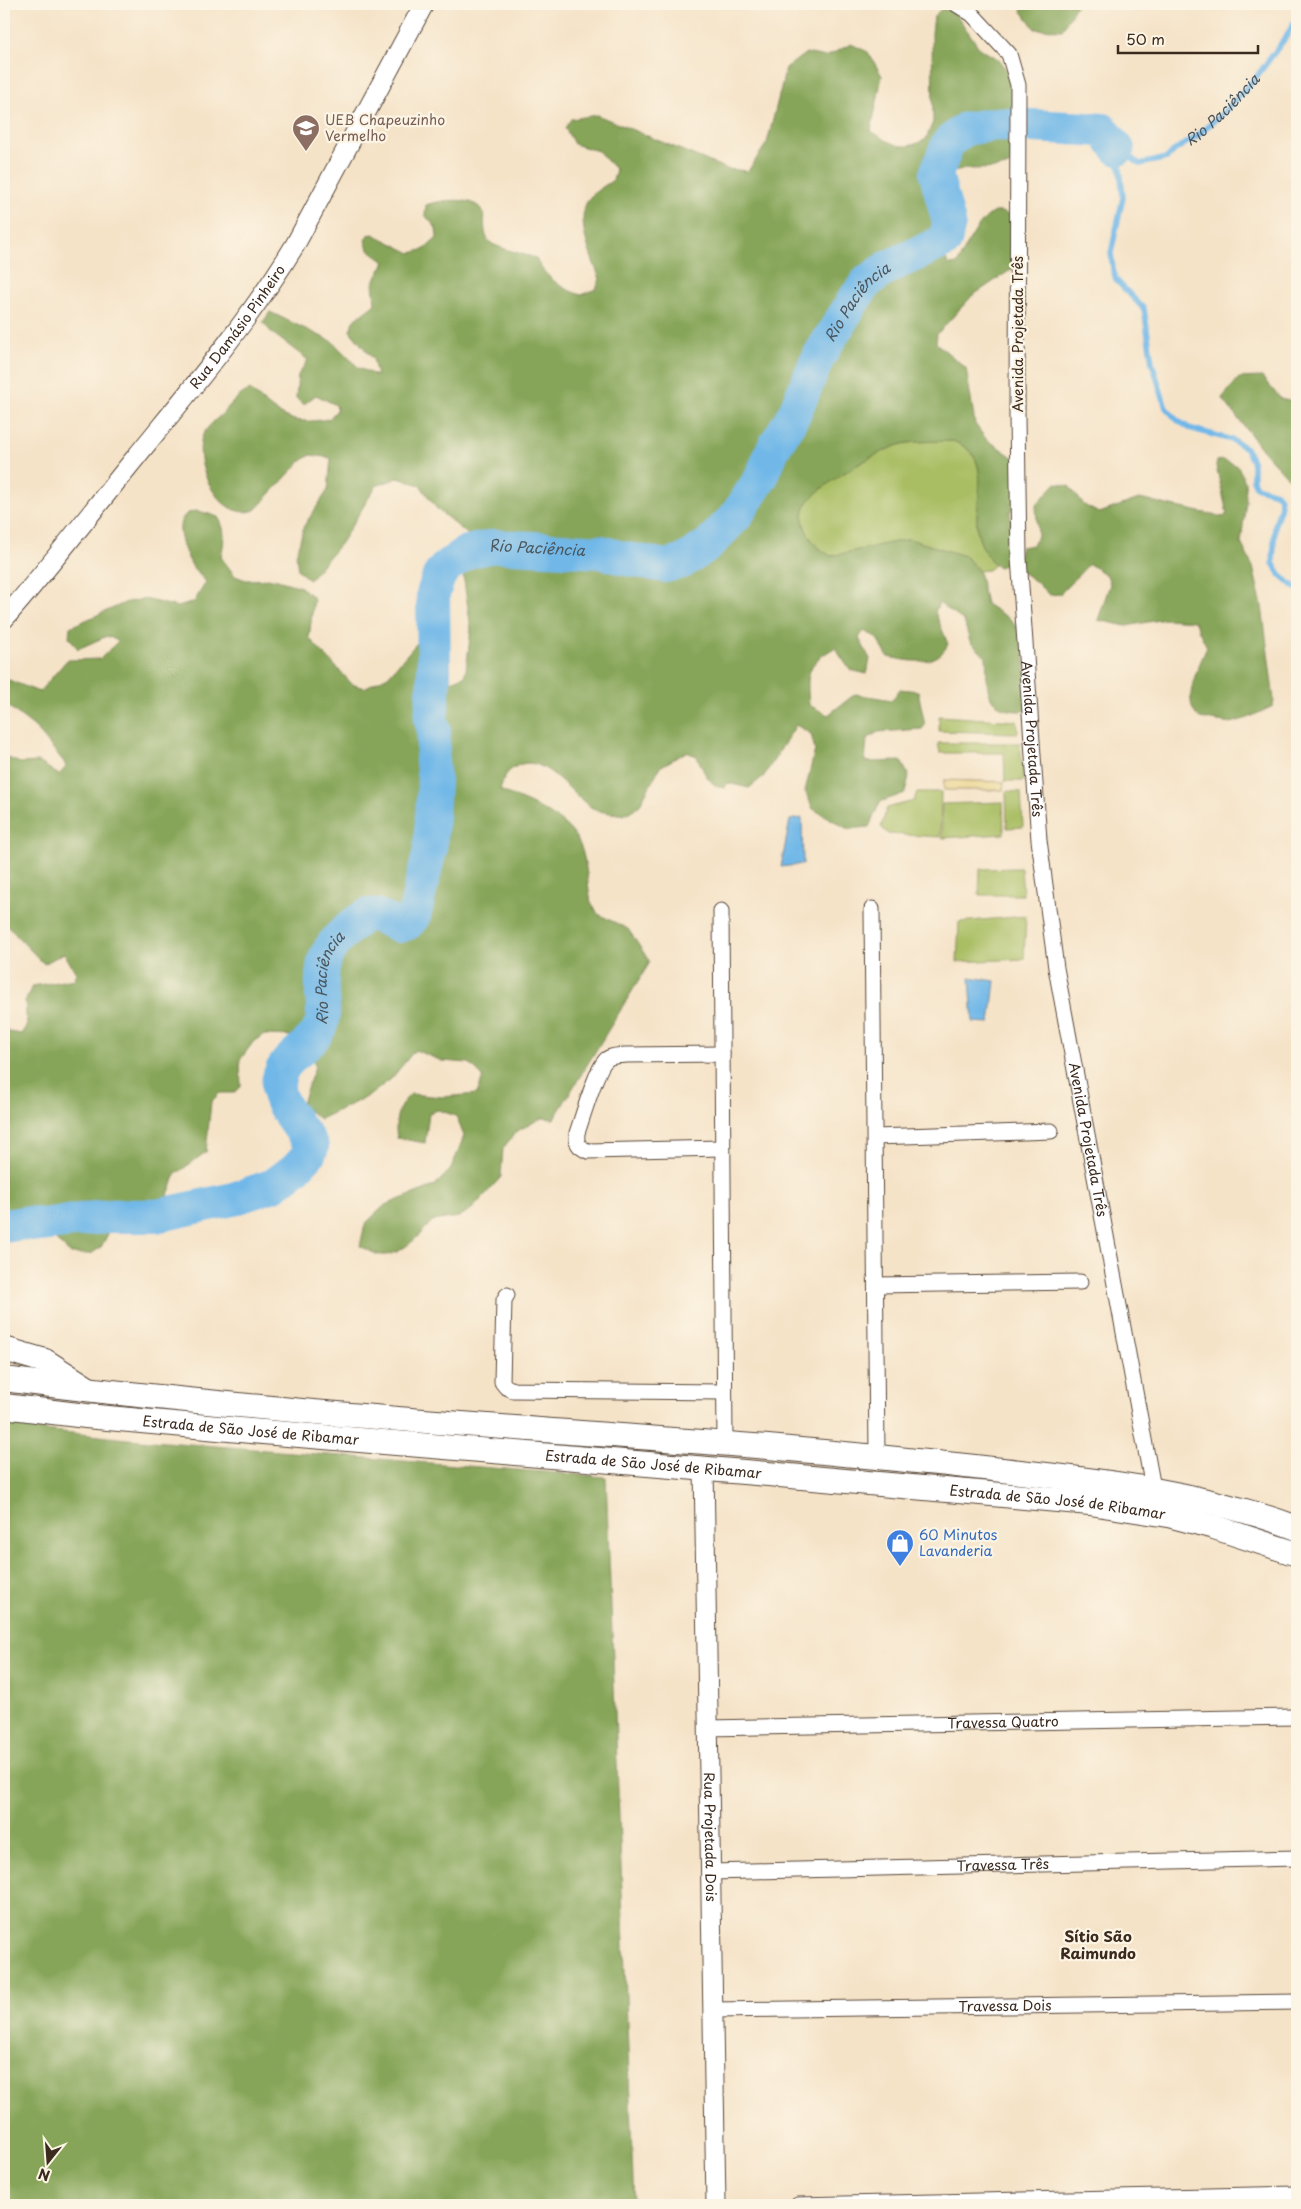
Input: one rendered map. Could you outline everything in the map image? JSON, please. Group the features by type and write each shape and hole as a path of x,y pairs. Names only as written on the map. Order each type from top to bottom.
{"main road":[{"path":"4,1349 45,1361 90,1390"},
{"name":"Estrada de São José de Ribamar","path":"4,1380 168,1399 877,1456 1093,1479 1153,1488 1233,1506 1297,1528"},
{"name":"Estrada de São José de Ribamar","path":"4,1406 86,1416 252,1431 704,1468 1123,1507 1214,1526 1297,1554"}],"street":[{"name":"Avenida Projetada Três","path":"956,4 972,14 1008,54 1018,85 1017,416 1019,558 1039,840 1056,968 1153,1488"},
{"name":"Rua Damásio Pinheiro","path":"4,619 39,579 227,345 256,306 295,245 426,7"},
{"path":"872,909 877,1456"},
{"path":"721,911 724,1444"},
{"path":"722,1054 620,1056 606,1059 599,1070 577,1132 576,1141 581,1148 588,1151 722,1148"},
{"path":"874,1137 1051,1132"},
{"path":"876,1285 1080,1282"},
{"path":"507,1295 504,1300 502,1382 506,1387 513,1390 724,1392"},
{"name":"Rua Projetada Dois","path":"704,1468 716,2205"},
{"name":"Travessa Quatro","path":"708,1728 1297,1717"},
{"name":"Travessa Três","path":"710,1872 1297,1858"},
{"name":"Travessa Dois","path":"713,2010 1297,2002"},
{"path":"798,2205 1297,2194"}],"green space":[{"path":"1022,4 1077,4 1062,30 1035,29 1021,10"},
{"path":"941,9 950,10 958,17 980,49 998,59 1018,85 1015,162 1000,167 952,171 943,185 941,196 942,239 949,265 957,264 985,219 990,214 999,212 1014,218 1015,267 972,296 937,334 936,343 966,368 975,424 986,439 1026,466 1024,493 1010,512 1014,539 1006,564 999,567 995,565 984,550 977,531 980,478 978,466 974,456 966,448 953,441 902,444 875,455 824,487 808,502 803,518 804,526 812,540 831,556 909,539 965,556 979,571 986,604 1010,619 1023,635 1028,710 1016,711 1005,709 995,703 988,689 986,657 970,642 964,621 939,603 935,612 948,644 937,657 930,660 913,661 888,657 876,637 864,631 859,638 870,659 867,674 850,670 835,648 818,659 810,671 808,678 809,705 828,715 855,694 892,700 900,689 918,691 925,725 922,729 878,732 867,739 865,762 901,761 909,776 905,793 880,802 869,827 848,829 813,809 805,791 815,750 811,734 796,725 764,776 749,788 727,783 725,788 719,787 710,781 697,756 686,752 660,767 639,806 624,815 594,809 548,770 537,765 527,763 510,770 500,790 548,812 569,828 577,838 582,850 591,903 598,914 628,929 650,962 554,1119 542,1118 517,1131 503,1148 501,1177 473,1208 459,1217 432,1221 410,1243 396,1252 389,1255 379,1255 360,1246 365,1224 385,1205 434,1186 451,1169 464,1136 456,1116 438,1110 429,1113 425,1143 397,1138 396,1120 402,1104 411,1094 442,1097 477,1094 483,1077 469,1063 442,1061 415,1050 391,1079 369,1096 320,1119 301,1105 315,1067 311,1045 294,1036 264,1035 254,1041 240,1060 241,1087 234,1093 220,1093 211,1102 206,1152 176,1174 164,1205 147,1215 118,1216 101,1247 91,1254 71,1254 49,1234 44,1213 23,1209 4,1212 4,1024 9,1032 21,1034 27,1025 25,1002 32,986 75,979 76,973 64,953 44,964 13,932 4,919 4,756 20,763 39,762 59,775 66,767 35,727 4,703 4,678 39,692 67,660 100,659 118,641 107,636 78,649 69,637 70,627 127,602 145,599 178,607 194,602 206,582 188,558 182,544 180,528 181,521 185,516 194,511 218,517 224,532 221,557 235,576 246,580 274,579 301,587 314,598 309,638 352,684 364,688 388,676 424,635 449,682 464,676 466,670 471,629 463,574 472,553 472,538 437,509 420,485 398,478 376,486 341,543 309,580 298,570 296,555 304,526 328,490 331,458 311,455 301,461 255,510 242,512 231,508 220,500 212,489 202,462 200,449 202,437 208,427 242,394 250,390 277,412 303,421 329,419 337,410 336,405 316,395 303,405 296,398 298,375 308,360 271,332 263,322 270,312 333,342 359,368 377,376 373,359 350,331 353,321 375,304 373,283 385,262 368,249 365,240 368,235 373,234 411,253 425,249 437,238 436,228 425,215 426,205 458,200 474,203 479,207 484,217 486,237 491,243 536,258 548,276 567,289 581,295 596,289 600,279 585,237 583,214 591,196 613,180 616,170 598,151 574,144 565,128 571,119 597,115 727,169 748,171 767,143 786,68 806,53 826,57 851,44 868,52 882,76 871,131 897,145 903,146 917,143 926,139 933,122 932,33 934,16"},
{"path":"1262,377 1281,399 1297,403 1297,506 1293,483 1265,453 1222,398 1239,378"},
{"path":"953,441 965,448 973,456 978,466 980,489 977,532 982,547 994,565 988,570 979,571 965,556 909,539 831,556 812,540 804,526 804,510 808,502 815,495 836,478 862,462 902,444"},
{"path":"1223,460 1238,466 1245,482 1246,501 1241,543 1253,567 1262,606 1274,700 1273,706 1248,718 1231,723 1199,718 1194,711 1191,702 1193,683 1207,647 1194,621 1165,619 1126,626 1098,620 1110,584 1107,575 1089,564 1060,594 1049,595 1035,581 1015,567 1021,547 1033,545 1038,536 1036,505 1056,483 1069,486 1084,505 1099,513 1139,499 1224,517 1227,513 1216,466 1217,461"},
{"path":"939,716 1017,721 1018,733 939,731"},
{"path":"938,743 1020,743 1024,781 1005,781 1004,753 940,753"},
{"path":"1006,791 1021,792 1023,827 1007,828"},
{"path":"917,792 941,792 940,837 888,834 881,827 887,808 914,801"},
{"path":"1003,802 1004,834 942,838 942,804"},
{"path":"1021,868 1023,895 979,895 980,869"},
{"path":"1026,916 1024,959 957,962 959,922"},
{"path":"4,1422 44,1430 127,1439 606,1477 634,2205 4,2205"}],"sand":[{"path":"944,780 1004,782 1003,790 944,790"}],"water":[{"path":"802,818 803,864 781,867 790,820"},
{"path":"970,977 995,981 990,1023 973,1022"}],"waterway":[{"name":"Rio Paciência","path":"1118,149 1140,164 1167,158 1175,150 1197,136 1224,112 1254,80 1286,37 1297,17"},
{"name":"Rio Paciência","path":"4,1226 24,1223 42,1225 110,1216 156,1216 233,1199 274,1185 295,1169 309,1154 312,1147 286,1109 279,1093 278,1085 283,1067 309,1043 321,1025 323,1012 322,975 325,958 333,944 363,917 368,915 378,916 400,926 408,923 414,916 430,850 434,781 432,761 434,731 431,720 434,680 433,594 439,576 445,568 467,552 494,546 601,552 665,566 682,562 708,545 736,516 762,476 773,449 794,414 818,358 867,282 888,267 945,241 949,223 936,174 948,143 965,129 996,124 1103,130 1118,149"},
{"path":"1118,149 1123,197 1111,253 1113,269 1116,280 1144,309 1152,363 1166,408 1177,420 1189,428 1232,440 1246,448 1253,463 1253,480 1256,487 1276,493 1280,498 1281,506 1275,524 1273,563 1280,575 1297,589"}],"place":[{"name":"UEB Chapeuzinho Vermelho","path":"306,152"},
{"name":"60 Minutos Lavanderia","path":"900,1567"}],"district":[{"name":"Sítio São Raimundo","path":"1098,1946"}]}
